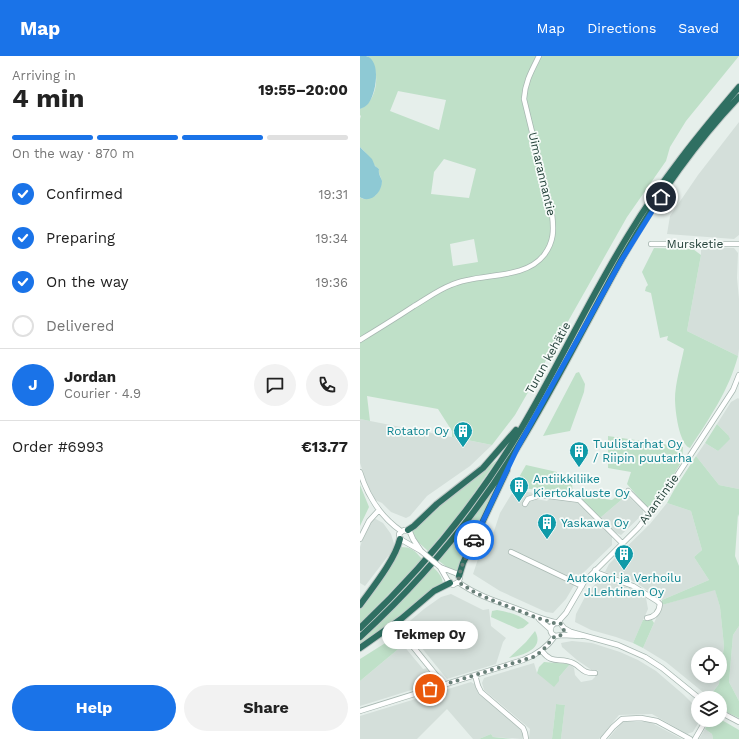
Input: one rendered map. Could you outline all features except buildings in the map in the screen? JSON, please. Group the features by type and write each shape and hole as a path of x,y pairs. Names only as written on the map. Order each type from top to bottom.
{"highway":[{"path":"706,125 739,82"},
{"name":"Turun kehätie","path":"360,628 422,564 464,514 497,466 532,409 629,234 662,183 706,125 739,87"},
{"name":"Turun kehätie","path":"360,637 396,602 437,558 485,496 518,447 637,234 671,182 701,142 739,97"},
{"path":"701,142 739,102"},
{"path":"408,530 437,504 483,468 532,409"},
{"path":"459,579 463,563 518,447"},
{"path":"360,605 392,558 400,540"},
{"path":"360,648 392,626 434,591 450,583"}],"street":[{"name":"Uimarannantie","path":"360,340 444,288 465,280 518,272 530,267 540,260 548,249 553,239 554,227 552,214 524,99 524,89 527,80 540,56"},
{"name":"Mursketie","path":"651,244 739,244"},
{"name":"Avantintie","path":"544,649 552,633 551,626 566,613 582,586 595,570 650,513 665,494 732,390 739,375"},
{"path":"732,390 739,392"},
{"path":"360,472 367,491 379,510 401,531 408,530 421,551"},
{"path":"628,491 650,513"},
{"path":"525,504 528,499 541,495 579,500 622,543"},
{"path":"360,539 369,521 379,510"},
{"path":"401,531 399,536 400,540 421,551 440,566 456,573 459,579 480,596 538,618 556,623 582,636"},
{"path":"511,552 582,586"},
{"path":"440,566 450,583 455,584 459,579"},
{"path":"595,570 598,573 633,586 657,600 660,604 658,611 653,617 647,618"},
{"name":"Avantintie","path":"562,635 566,613"},
{"path":"538,618 552,633 582,636 618,645 645,657 662,668 691,692"},
{"path":"409,634 408,638 410,643 444,685"},
{"path":"360,711 533,657 544,649 550,659 572,662 588,674 595,673"},
{"path":"475,675 481,692 523,728 526,739"},
{"path":"727,716 739,722"},
{"path":"604,739 613,727 622,719 641,718 657,721 690,739"},
{"path":"695,739 702,727"}],"shaded area":[{"path":"739,122 739,235 734,239 667,234 670,216 698,175"},
{"path":"701,247 734,248 738,253 738,356 687,331 701,255"},
{"path":"738,398 739,489 719,485 696,456 705,443 718,451 728,435 717,424 731,402"},
{"path":"360,419 492,445 470,466 427,496 410,516 406,518 391,512 382,503 375,500 367,484 360,463"},
{"path":"514,490 534,493 533,495 536,499 547,501 549,499 578,503 612,537 612,545 579,577 566,599 553,613 546,612 500,591 473,574 480,553 493,534 500,513"},
{"path":"627,495 643,510 643,514 621,535 616,533 600,518"},
{"path":"667,503 691,511 702,550 694,557 709,580 662,600 635,582 605,572 609,564 650,524"},
{"path":"374,518 383,523 391,534 395,547 365,586 360,583 360,547 366,529"},
{"path":"601,578 632,589 646,598 648,609 633,643 591,630 575,622 576,614 587,593"},
{"path":"715,589 720,607 724,647 691,647 691,682 666,662 643,648 662,605"},
{"path":"451,594 483,610 489,609 491,626 506,638 503,642 496,664 447,679 404,626 441,597"},
{"path":"739,626 739,701 729,682 733,635"},
{"path":"572,641 592,643 620,652 638,660 656,671 691,702 691,727 696,727 693,732 687,734 652,714 619,715 599,739 561,739 565,705 556,704 552,739 529,739 530,729 484,690 482,683 484,678 534,663 537,673 559,677 570,664 574,668 575,675 581,682 592,680 598,670 593,671 577,660 562,647 561,643"},
{"path":"403,645 423,669 427,668 436,678 434,683 360,706 360,681"},
{"path":"471,682 476,685 478,693 520,729 523,735 522,739 493,737 491,734 479,739 473,739 447,709 417,739 360,739 360,716"},
{"path":"692,683 719,683 714,691 702,691"},
{"path":"622,722 650,722 682,739 608,739"},
{"path":"705,729 712,734 713,739 699,739"}],"green space":[{"path":"367,56 739,56 686,121 670,147 666,161 627,217 515,415 492,445 452,437 452,431 438,409 367,396 370,421 360,419 360,197 363,199 375,196 381,186 379,169 360,147 360,109 371,99 376,84 375,68 372,61","holes":["398,91 446,100 439,130 390,111","444,159 476,169 469,198 431,194 434,172","474,239 478,262 453,266 450,244"]},
{"path":"654,248 693,249 701,255 687,331 738,356 724,392 690,448 686,445 680,434 675,404 678,374 684,349 667,340 668,336 660,338 651,293 645,291 648,285 642,272"},
{"path":"579,372 585,384 584,392 570,431 543,436 576,373"},
{"path":"717,424 730,439 718,451 705,443"},
{"path":"608,436 683,447 682,461 663,492 649,510 627,484 631,472 608,468"},
{"path":"696,456 719,485 739,489 739,517 738,514 735,556 739,566 739,626 733,635 729,682 739,701 739,718 727,712 727,691 714,691 719,683 727,683 727,647 724,647 720,607 715,590 662,605 662,600 709,580 694,557 702,550 691,511 667,503"},
{"path":"497,460 463,509 428,551 417,541 412,531 446,499"},
{"path":"526,465 557,472 560,480 572,482 573,498 514,486"},
{"path":"501,479 458,572 448,568 439,561"},
{"path":"360,485 369,507 360,526"},
{"path":"622,492 627,495 600,518 578,495 612,500"},
{"path":"400,547 412,550 422,559 360,624 360,608 377,585"},
{"path":"433,567 441,577 443,585 360,646 360,641"},
{"path":"497,610 514,614 529,623 523,628 518,629 491,617 492,611"},
{"path":"643,620 652,620 654,623 643,648 633,643"},
{"path":"535,631 537,642 535,647 526,653 509,658 526,642"},
{"path":"404,633 406,641 403,645 360,681 360,659 398,635"},
{"path":"544,662 570,664 559,677 559,681 554,687 537,673 539,667"},
{"path":"556,704 565,705 561,739 552,739"},
{"path":"727,723 739,730 739,739 713,739 712,734 705,729 706,727 727,727"},
{"path":"491,734 493,737 512,739 479,739"}],"water":[{"path":"360,56 366,56 371,59 376,71 376,78 371,100 367,105 360,109"},
{"path":"360,147 372,159 375,166 379,169 379,174 382,181 378,193 368,199 360,197"}],"way so far":[{"path":"430,689 533,657 542,651 555,636 558,637 562,635 564,631 564,628 560,623 554,623 538,618 480,596 462,586 458,582 461,568 474,540"}],"place":[{"name":"Rotator Oy","path":"463,448"},
{"name":"Tuulistarhat Oy / Riipin puutarha","path":"579,468"},
{"name":"Antiikkiliike Kiertokaluste Oy","path":"519,503"},
{"name":"Yaskawa Oy","path":"547,540"},
{"name":"Autokori ja Verhoilu J.Lehtinen Oy","path":"624,571"},
{"name":"Tekmep Oy","path":"430,689"}],"route":[{"path":"474,540 518,447 621,261 643,223 661,197"}]}
